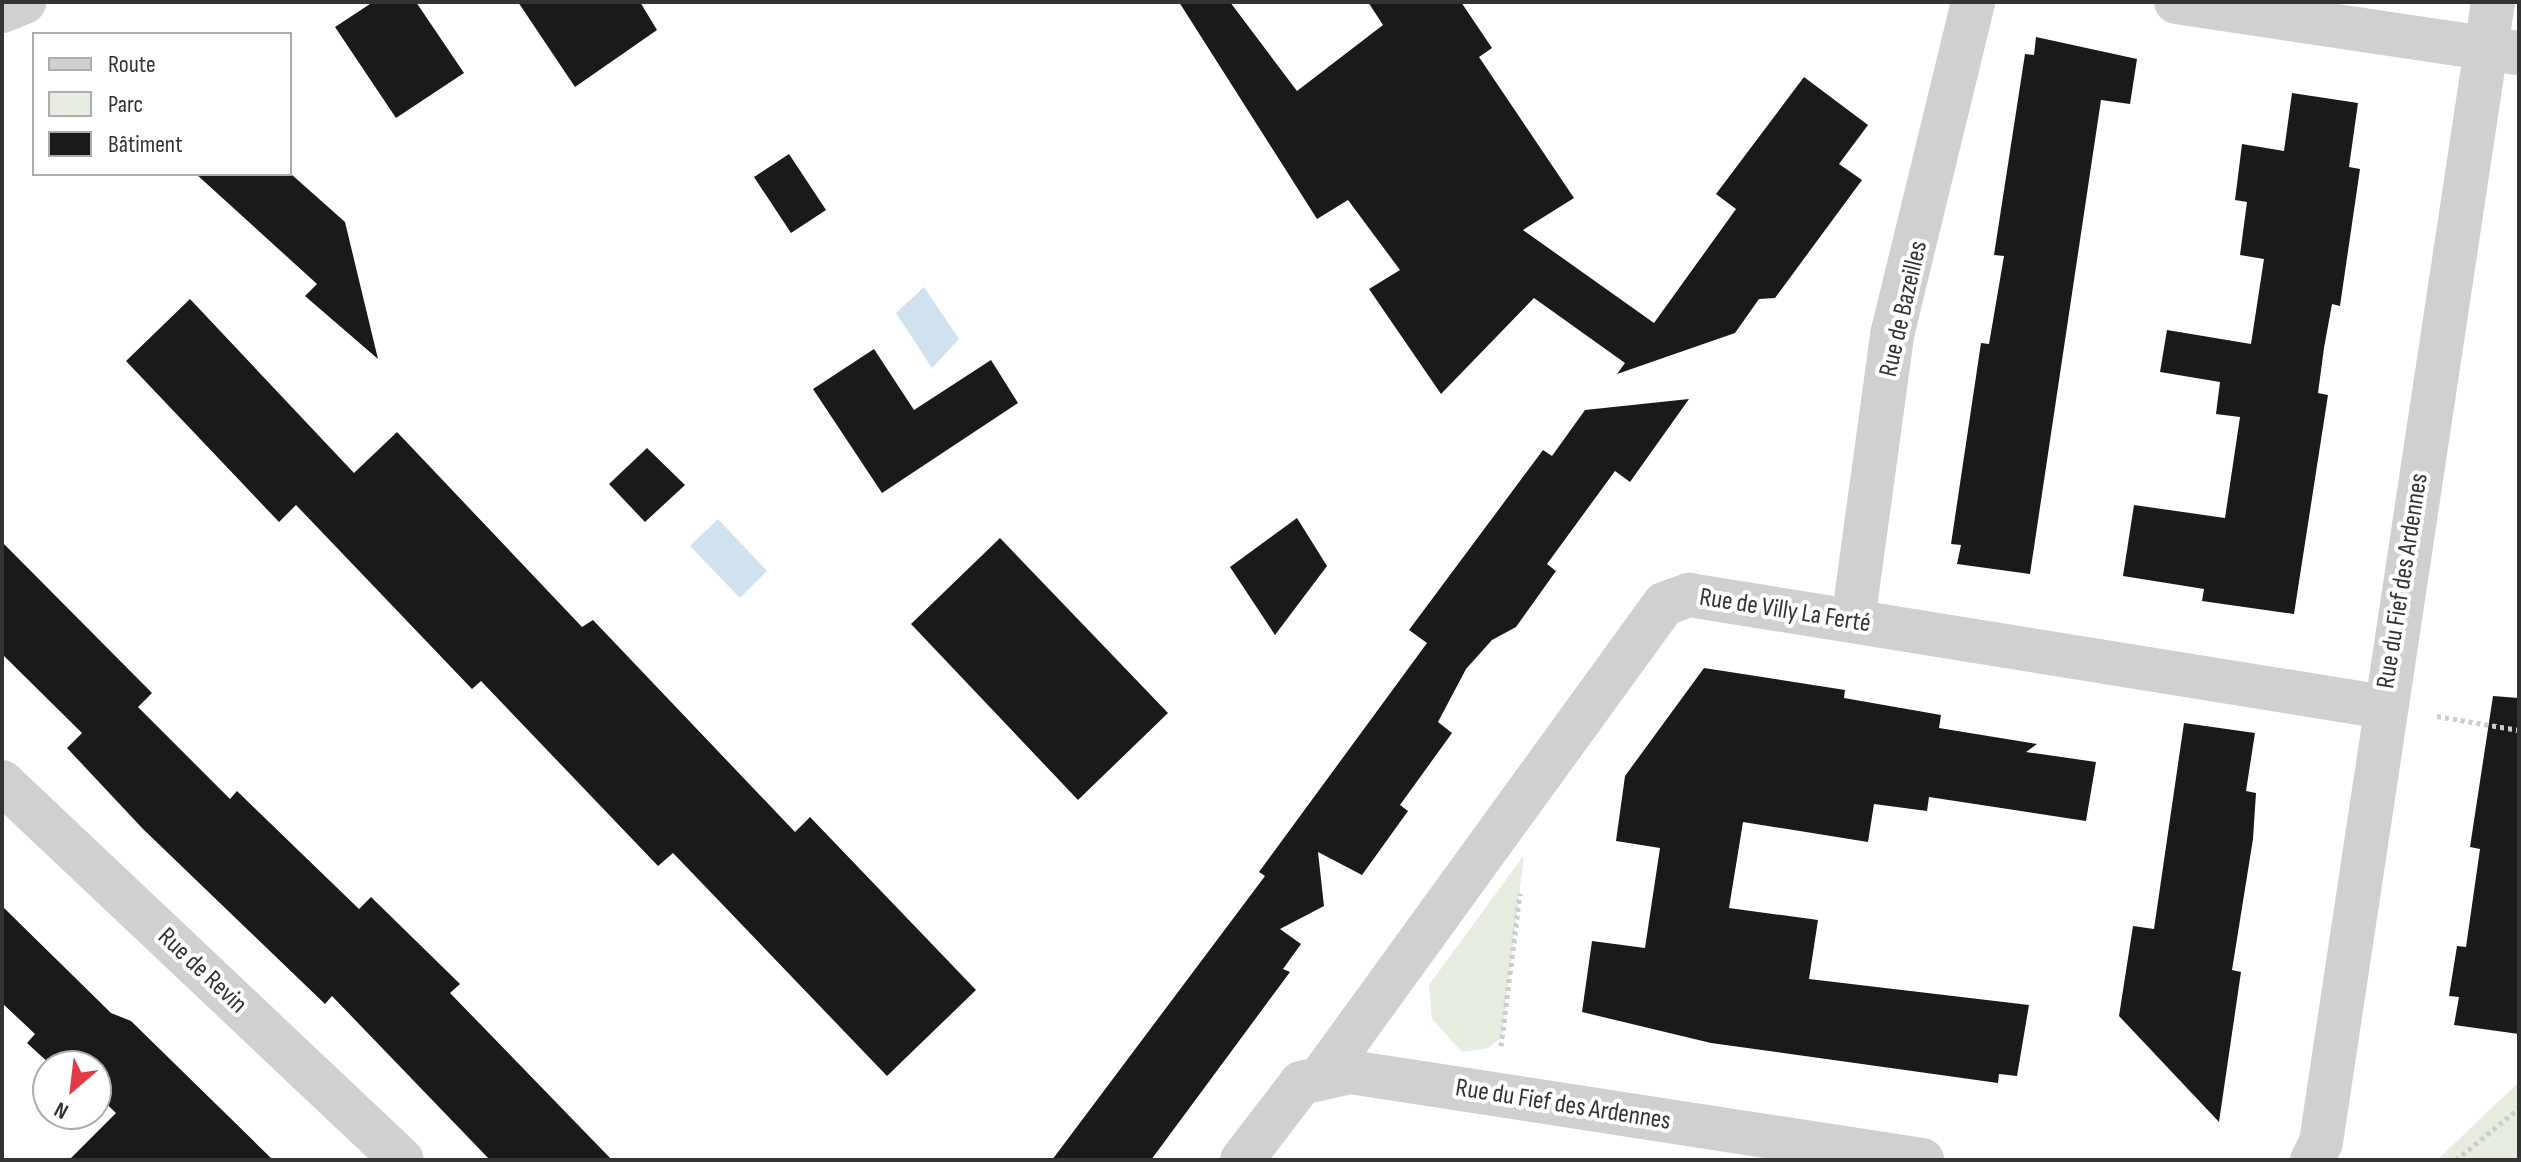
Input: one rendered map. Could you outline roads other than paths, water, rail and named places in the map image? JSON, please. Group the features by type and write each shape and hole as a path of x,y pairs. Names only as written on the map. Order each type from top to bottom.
{"street":[{"path":"2,11 24,2"},
{"name":"Rue de Bazeilles","path":"1853,621 1892,335 1973,2"},
{"path":"2176,2 2502,50"},
{"name":"Rue du Fief des Ardennes","path":"2312,1160 2384,707 2502,50 2493,2"},
{"name":"Rue de Villy La Ferté","path":"1324,1073 1664,604 1689,595 2384,707"},
{"name":"Rue de Revin","path":"2,782 402,1160"},
{"path":"1242,1160 1288,1096 1324,1073"},
{"name":"Rue du Fief des Ardennes","path":"1324,1073 1494,1094 1922,1160"}],"water":[{"path":"924,287 959,339 932,368 896,313"},
{"path":"718,519 767,571 740,598 690,546"}]}
